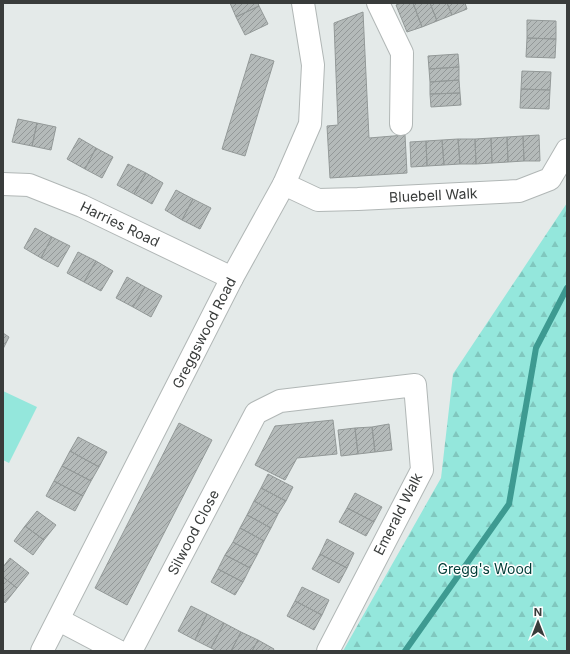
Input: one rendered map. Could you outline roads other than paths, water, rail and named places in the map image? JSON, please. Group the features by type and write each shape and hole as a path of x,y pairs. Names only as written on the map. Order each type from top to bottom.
{"street":[{"name":"Greggswood Road","path":"42,651 232,278 284,184 310,124 313,65 303,3"},
{"path":"378,3 402,53 401,124"},
{"name":"Bluebell Walk","path":"284,184 318,200 519,191 550,179 567,150"},
{"name":"Harries Road","path":"3,184 29,185 82,206 232,278"},
{"name":"Emerald Walk","path":"256,413 280,402 415,385 422,470 328,651"},
{"name":"Silwood Close","path":"131,651 256,413"},
{"path":"59,620 118,651"}],"waterway":[{"path":"405,651 509,504 536,348 567,288"}],"park label":[{"name":"Gregg's Wood","path":"485,569"}]}
